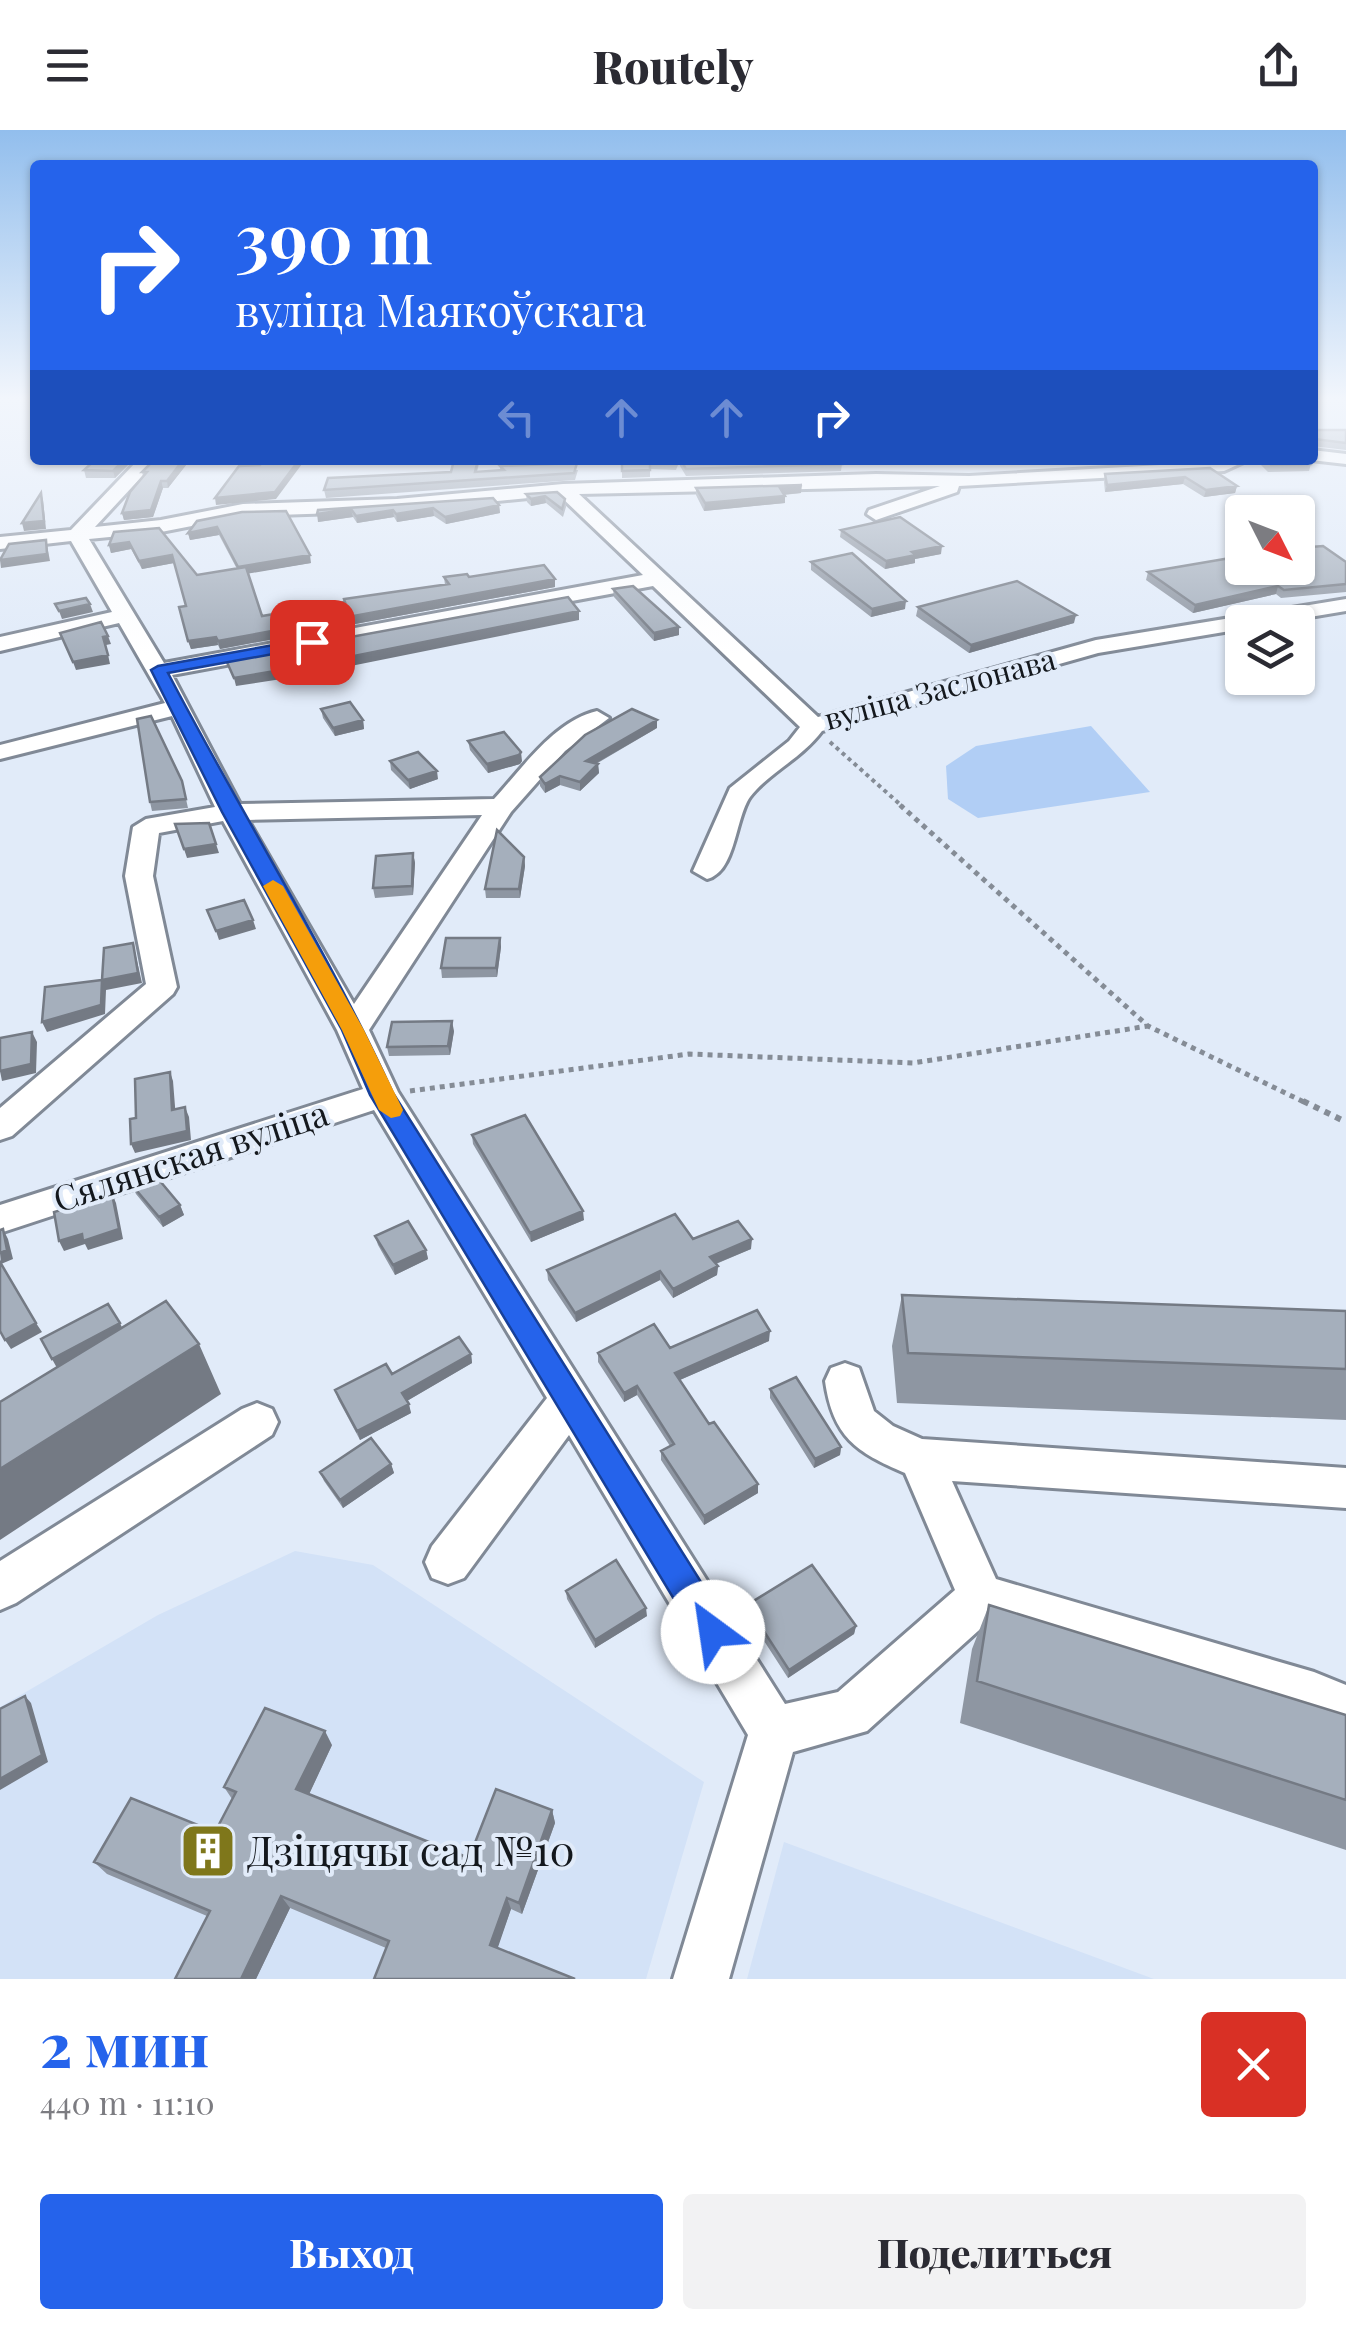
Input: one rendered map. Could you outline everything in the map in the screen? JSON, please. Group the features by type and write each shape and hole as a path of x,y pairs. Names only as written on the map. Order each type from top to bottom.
{"street":[{"path":"77,535 125,484"},
{"path":"0,542 161,526 243,510 397,505 563,489 697,484"},
{"path":"876,514 960,484"},
{"name":"вуліца Заслонава","path":"563,489 813,726 1096,647 1346,605"},
{"path":"77,535 179,707 231,812 353,1030 382,1095 774,1731 701,1979"},
{"path":"158,670 656,579"},
{"path":"0,644 123,616"},
{"path":"0,752 179,707"},
{"path":"353,1030 500,807 556,746 598,718"},
{"path":"707,871 739,793 798,746 813,726"},
{"path":"0,1127 162,986 140,876 146,827 231,812 500,807"},
{"name":"Сялянская вуліца","path":"0,1220 382,1095"},
{"path":"845,1381 848,1410 870,1437 921,1459 1346,1488"},
{"path":"448,1562 570,1400"},
{"path":"0,1587 257,1422"},
{"path":"921,1459 981,1597 1314,1696 1346,1710"},
{"path":"774,1731 850,1714 981,1597"}],"path":[{"path":"813,726 1148,1026 1346,1122"},
{"path":"382,1095 690,1054 914,1063 1148,1026"}],"shaded area":[{"path":"295,1551 373,1565 704,1782 646,1979 0,1979 0,1707 158,1615"},
{"path":"784,1842 1154,1979 747,1979"}],"water":[{"path":"1091,726 1150,792 978,818 948,799 946,766 976,746"}],"building":[{"path":"137,484 160,484 151,510 122,513"},
{"path":"225,484 281,484 275,492 215,498"},
{"path":"326,484 408,484 324,490"},
{"path":"1197,484 1237,486 1206,490"},
{"path":"802,485 780,488 785,496 705,503 696,488"},
{"path":"557,492 565,499 562,509 545,496 531,499 526,494"},
{"path":"41,493 44,521 22,523"},
{"path":"493,498 499,505 445,517 433,508 396,514 393,510 356,516 351,509 317,514 318,510"},
{"path":"286,511 310,555 238,567 217,527 188,533 197,521 242,512"},
{"path":"900,517 942,546 886,561 841,530"},
{"path":"159,528 197,575 246,567 262,616 449,584 444,577 467,574 469,577 544,565 555,579 218,641 216,637 188,641 179,607 186,606 172,555 139,561 129,542 109,545 114,532"},
{"path":"46,540 47,554 0,560 9,544"},
{"path":"1323,546 1346,562 1346,584 1284,590 1278,586 1195,605 1148,572 1225,559 1225,585 1315,585 1315,547"},
{"path":"852,553 906,601 872,609 811,562"},
{"path":"1017,581 1076,615 971,645 918,607"},
{"path":"633,586 679,627 654,633 613,589"},
{"path":"568,597 579,611 299,667 234,678 226,660"},
{"path":"86,598 90,604 59,611 55,604"},
{"path":"101,622 108,636 103,637 108,655 73,662 60,633"},
{"path":"350,702 363,720 333,728 321,709"},
{"path":"632,709 657,720 586,761 598,764 580,782 560,776 545,784 540,777 585,735"},
{"path":"151,716 182,781 186,799 150,802 137,719"},
{"path":"504,732 521,752 519,755 487,764 468,741"},
{"path":"418,752 437,771 408,780 390,761"},
{"path":"209,823 216,844 184,849 175,824"},
{"path":"497,830 524,857 519,889 485,889"},
{"path":"413,853 412,886 373,888 376,856"},
{"path":"244,900 253,920 216,931 207,910"},
{"path":"446,938 500,938 496,968 441,968"},
{"path":"133,943 138,973 102,980 104,948"},
{"path":"102,980 101,1005 42,1022 45,987"},
{"path":"452,1021 448,1046 387,1047 392,1022"},
{"path":"32,1032 31,1064 0,1071 0,1038"},
{"path":"170,1072 172,1110 185,1107 187,1131 131,1144 130,1119 136,1118 135,1079"},
{"path":"525,1115 583,1211 530,1233 472,1135"},
{"path":"155,1175 180,1205 159,1217 132,1185"},
{"path":"112,1194 119,1229 83,1241 82,1234 59,1241 54,1212"},
{"path":"675,1214 693,1239 738,1221 752,1239 710,1257 718,1266 673,1289 660,1271 575,1313 547,1270"},
{"path":"408,1221 426,1250 393,1265 375,1236"},
{"path":"3,1229 7,1250 0,1253 0,1230"},
{"path":"0,1262 36,1323 5,1340 0,1331"},
{"path":"902,1295 1346,1311 1346,1369 908,1353"},
{"path":"166,1301 199,1344 0,1469 0,1402"},
{"path":"108,1304 120,1323 52,1359 41,1339"},
{"path":"757,1310 770,1331 675,1373 709,1424 714,1422 758,1484 704,1516 661,1451 674,1444 637,1386 624,1393 598,1353 654,1324 670,1348"},
{"path":"459,1337 471,1354 402,1393 409,1404 357,1431 335,1390 386,1364 392,1374"},
{"path":"796,1377 841,1447 815,1459 770,1389"},
{"path":"371,1438 391,1464 340,1500 320,1472"},
{"path":"616,1560 646,1608 595,1640 566,1591"},
{"path":"812,1565 856,1626 789,1670 747,1605"},
{"path":"989,1605 1346,1715 1346,1800 977,1681"},
{"path":"25,1696 42,1755 0,1779 0,1709"},
{"name":"Дзіцячы сад №10","path":"265,1708 325,1731 296,1789 469,1858 496,1789 552,1810 519,1903 507,1898 490,1945 575,1979 374,1979 389,1941 281,1896 241,1979 175,1979 210,1911 94,1862 131,1798 215,1832 236,1792 224,1787"}],"slow traffic":[{"path":"273,886 353,1030 391,1110"}],"place":[{"name":"Дзіцячы сад №10","path":"208,1851"}],"route":[{"path":"312,642 158,670 231,812 353,1030 382,1095 713,1632"}]}
